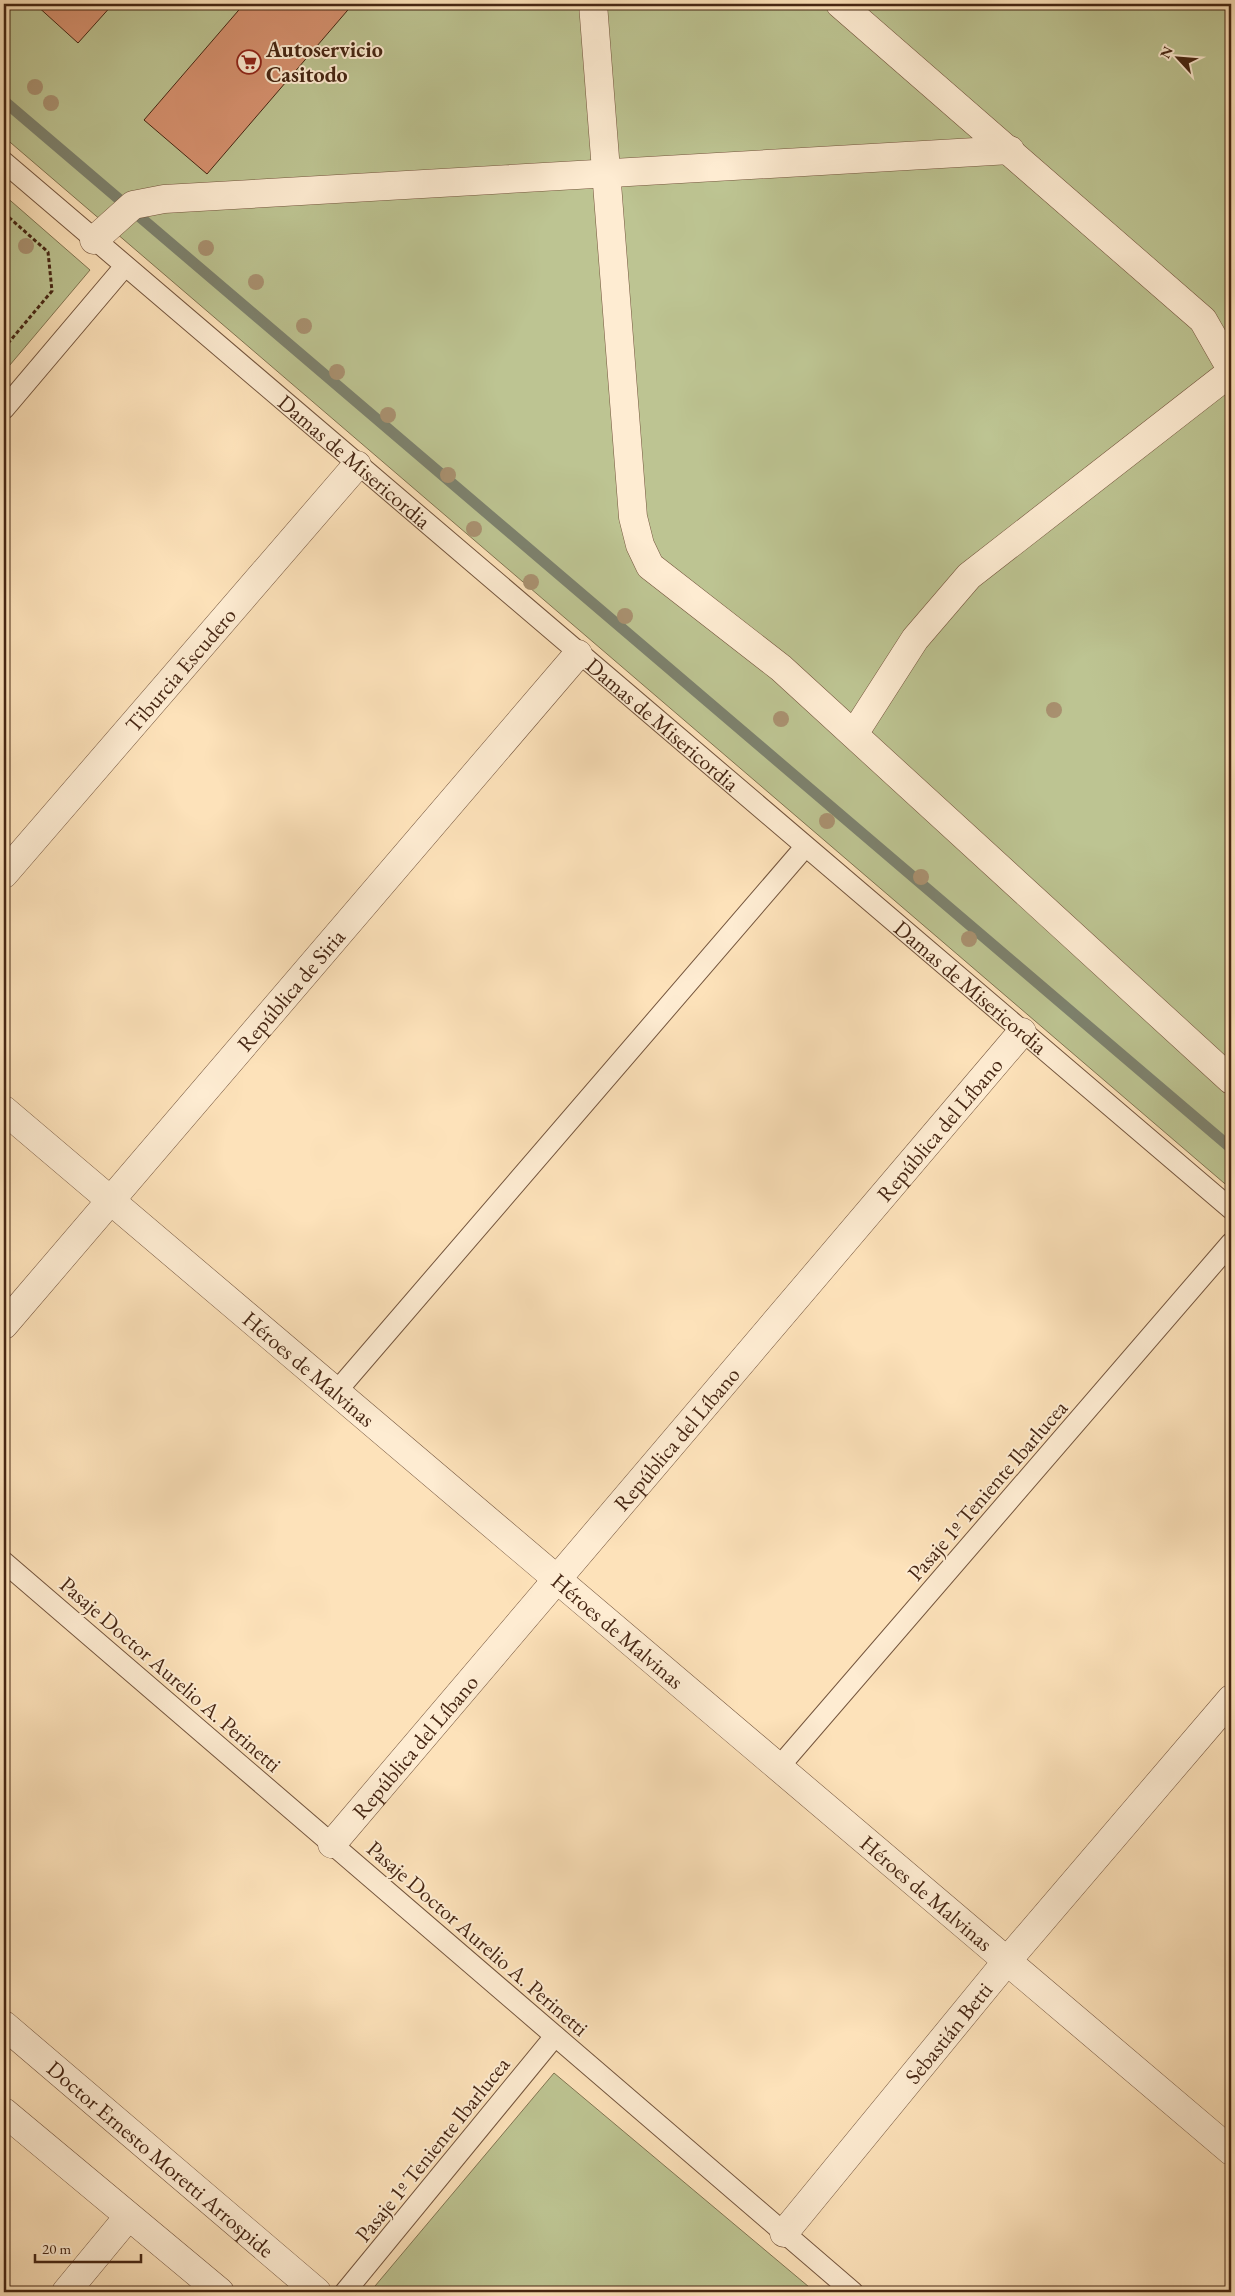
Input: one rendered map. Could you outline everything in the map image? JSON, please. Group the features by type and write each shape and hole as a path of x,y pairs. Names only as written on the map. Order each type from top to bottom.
{"street":[{"path":"593,4 633,517 640,545 650,566 781,668 1231,1080"},
{"path":"840,4 1010,150 1203,320 1231,371 970,576 915,639 854,734"},
{"path":"94,240 133,205 164,199 1010,150"},
{"name":"Tiburcia Escudero","path":"4,874 358,465"},
{"name":"República de Siria","path":"4,1325 578,654"},
{"name":"República del Líbano","path":"332,1844 1022,1032"},
{"name":"Héroes de Malvinas","path":"4,1110 1230,2148"},
{"name":"Sebastián Betti","path":"784,2233 1008,1961 1231,1699"},
{"name":"Doctor Ernesto Moretti Arrospide","path":"4,2025 317,2292"},
{"path":"4,2112 220,2292"},
{"path":"66,2292 128,2217"}],"lane":[{"name":"Damas de Misericordia","path":"4,162 578,654 1231,1209"},
{"path":"4,409 125,266"},
{"path":"336,1392 805,847"},
{"name":"Pasaje 1º Teniente Ibarlucea","path":"779,1767 1231,1243"},
{"name":"Pasaje Doctor Aurelio A. Perinetti","path":"4,1562 853,2292"},
{"name":"Pasaje 1º Teniente Ibarlucea","path":"345,2292 555,2036"}],"path":[{"path":"4,213 48,252 52,291 4,348"}],"green space":[{"path":"4,4 1231,4 1231,1189 4,137"},
{"path":"4,195 90,270 4,372"},
{"path":"554,2073 815,2292 370,2292"}],"building":[{"path":"35,4 113,4 78,43"},
{"name":"Autoservicio Casitodo","path":"244,4 353,4 207,174 144,120"}],"waterway":[{"path":"4,101 1231,1148"}],"place":[{"name":"Autoservicio Casitodo","path":"249,62"}]}
